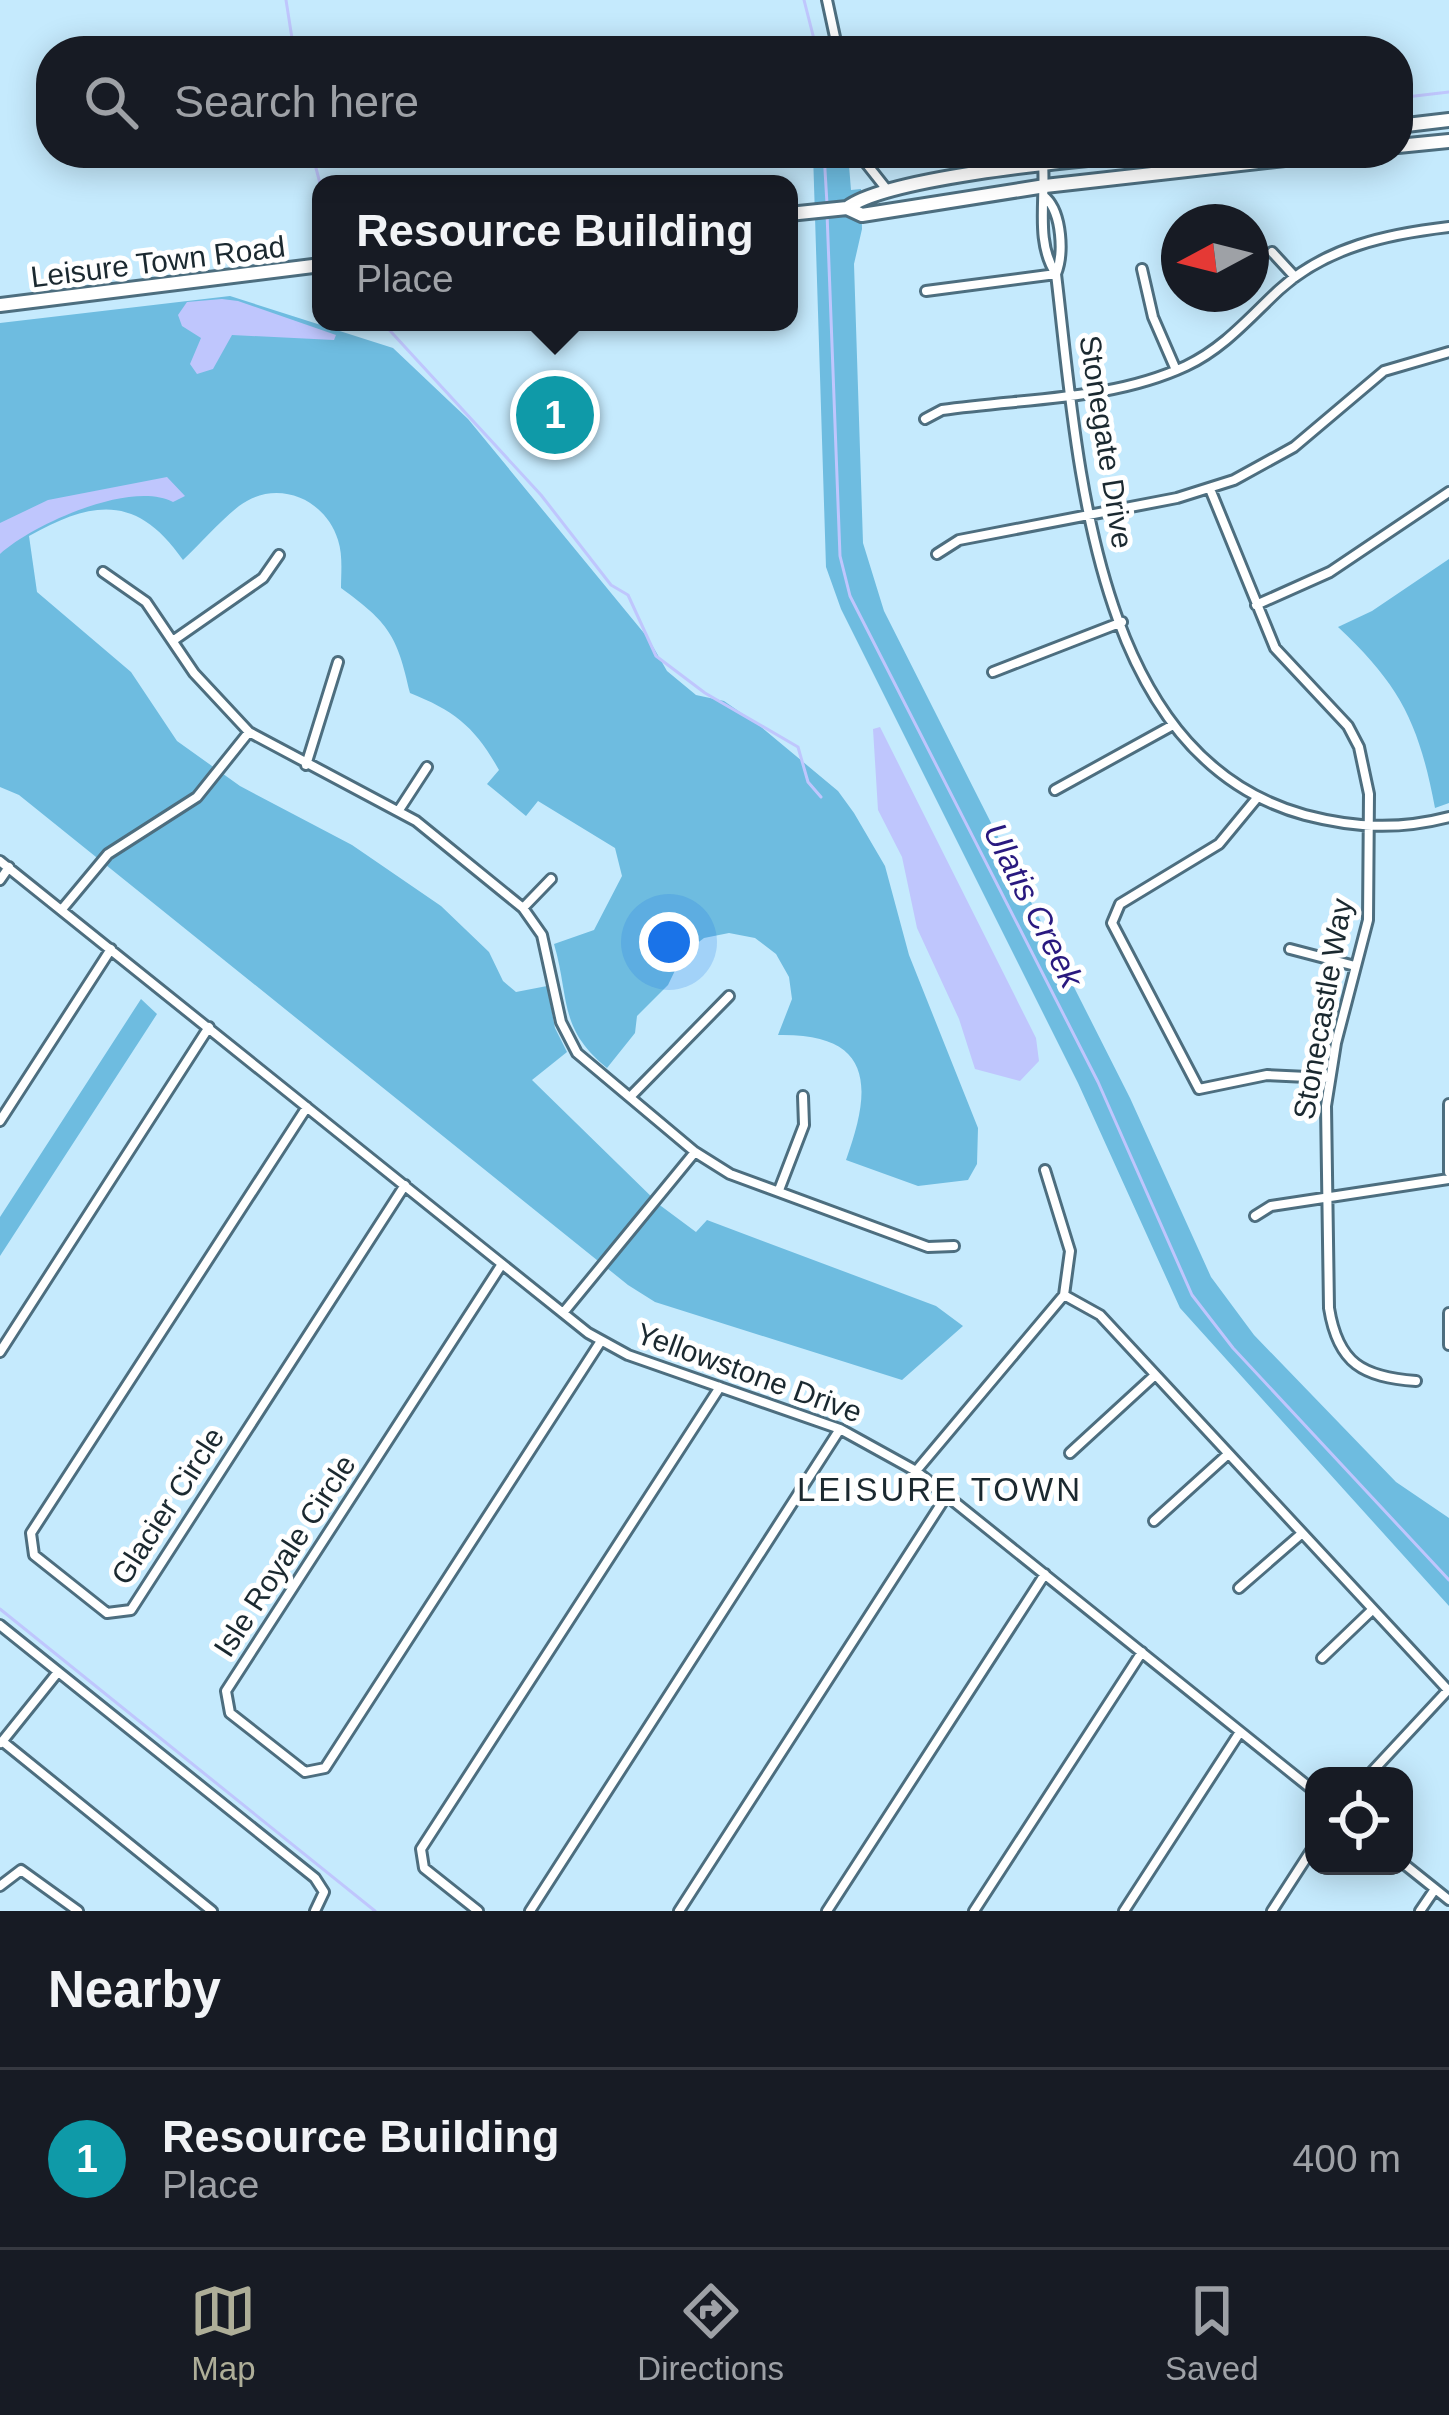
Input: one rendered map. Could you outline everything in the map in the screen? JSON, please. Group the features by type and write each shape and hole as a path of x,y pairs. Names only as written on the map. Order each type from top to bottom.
{"main road":[{"path":"1413,124 1449,120"},
{"path":"1413,145 1449,141"},
{"path":"847,208 861,196 1020,168"},
{"path":"798,213 847,208 862,215 1226,168"},
{"name":"Leisure Town Road","path":"0,305 312,266"}],"street":[{"path":"827,0 835,36"},
{"path":"870,168 888,191"},
{"name":"Stonegate Drive","path":"1043,168 1043,227 1048,262 1056,274 1088,513 1122,622 1173,725 1195,753 1257,798 1331,822 1370,827 1449,817"},
{"path":"925,419 942,410 1139,384 1177,370 1230,338 1295,278 1363,243 1449,227"},
{"path":"1272,252 1295,278"},
{"path":"1142,269 1153,316 1177,370"},
{"path":"926,291 1056,274"},
{"path":"937,554 959,540 1210,489 1294,447 1384,370 1449,352"},
{"name":"Stonecastle Way","path":"1210,489 1275,648 1334,707 1359,747 1370,827 1368,920 1329,1078 1329,1308 1340,1350 1368,1375 1417,1381"},
{"path":"1256,605 1330,572 1449,492"},
{"path":"174,640 263,578 279,555"},
{"path":"103,572 146,602 194,674 248,732 400,810 523,908 542,935 568,1041 694,1151 730,1174 928,1247 954,1246"},
{"path":"993,672 1122,622"},
{"path":"306,765 338,662"},
{"path":"1054,790 1173,725"},
{"path":"62,908 108,854 196,797 248,732"},
{"path":"400,810 427,767"},
{"path":"1257,798 1219,844 1118,905 1112,923 1199,1089 1267,1075 1329,1078"},
{"path":"0,880 4,864"},
{"name":"Yellowstone Drive","path":"4,864 601,1341 841,1429 916,1472 1305,1784"},
{"path":"523,908 550,879"},
{"path":"0,1121 111,949"},
{"path":"1290,949 1355,966"},
{"path":"631,1096 730,995"},
{"path":"0,1352 209,1027"},
{"path":"779,1190 804,1125 803,1096"},
{"path":"1256,1216 1271,1206 1449,1175 1449,1104"},
{"name":"Glacier Circle","path":"307,1107 24,1544 107,1613 119,1621 131,1610 405,1185"},
{"path":"563,1313 694,1151"},
{"path":"916,1472 1064,1295 1070,1251 1045,1170"},
{"name":"Isle Royale Circle","path":"312,1773 219,1702 502,1264"},
{"path":"1064,1295 1100,1316 1370,1612 1448,1690 1375,1767"},
{"path":"1449,1313 1449,1345"},
{"path":"314,1786 312,1773 331,1761 601,1341"},
{"path":"1070,1453 1154,1376"},
{"path":"478,1911 424,1868 417,1859 421,1849 719,1387"},
{"path":"530,1911 841,1429"},
{"path":"1154,1520 1227,1455"},
{"path":"679,1911 947,1495"},
{"path":"1239,1588 1300,1534"},
{"path":"827,1911 1045,1574"},
{"path":"1322,1658 1370,1612"},
{"path":"0,1625 315,1878 324,1892 315,1911"},
{"path":"974,1911 1142,1652"},
{"path":"58,1672 1,1743 212,1911"},
{"path":"1124,1911 1240,1732"},
{"path":"1272,1911 1305,1860"},
{"path":"0,1886 21,1870 79,1911"},
{"path":"1413,1871 1449,1900"},
{"path":"1420,1911 1435,1889"}],"shaded area":[{"path":"813,168 849,168 851,190 861,189 862,229 854,264 863,543 884,611 1130,1098 1211,1277 1254,1335 1396,1482 1449,1518 1449,1606 1180,1308 1078,1083 841,609 826,567"},
{"path":"230,296 312,322 312,331 340,331 393,348 468,419 648,638 667,671 696,695 724,701 760,726 838,791 885,866 909,955 978,1128 977,1164 968,1180 918,1186 846,1160 860,1109 858,1069 832,1043 778,1035 792,999 789,977 776,954 755,938 729,933 704,938 683,954 668,985 637,1016 635,1033 607,1068 591,1053 568,1012 554,944 594,930 622,876 615,848 538,801 526,816 487,784 499,770 481,742 452,714 410,693 389,632 341,588 338,540 332,525 311,503 283,493 253,498 183,560 149,524 114,510 74,515 29,536 37,592 131,672 177,741 240,786 352,845 441,906 489,952 503,981 516,992 547,986 555,1028 567,1052 532,1080 661,1206 696,1232 707,1220 936,1306 963,1326 902,1380 655,1302 19,795 0,787 0,323"},
{"path":"238,301 312,327 312,331 336,335 334,340 232,335 213,369 197,374 190,364 201,338 182,326 178,315 187,302"},
{"path":"167,477 185,496 173,502 133,497 83,509 35,530 0,554 0,523 48,500"},
{"path":"1449,559 1449,803 1435,808 1422,753 1404,708 1377,668 1338,627 1372,611"},
{"path":"880,727 1036,1038 1039,1061 1020,1081 975,1069 959,1019 917,928 902,857 878,810 873,729"},
{"path":"141,999 157,1014 0,1256 0,1217"}],"waterway":[{"path":"286,0 292,36"},
{"name":"Ulatis Creek","path":"804,0 813,36"},
{"path":"1413,96 1449,92"},
{"path":"316,168 318,175"},
{"name":"Ulatis Creek","path":"825,168 827,204"},
{"name":"Ulatis Creek","path":"827,213 840,556 850,596 1098,1082 1192,1295 1233,1348 1449,1580"},
{"path":"390,331 541,495 611,585 628,595 656,656 705,693 798,747 808,782 821,797"},
{"path":"0,1609 375,1911"}],"place":[{"name":"Resource Building","path":"555,415"}],"district":[{"name":"LEISURE TOWN","path":"940,1489"}]}
